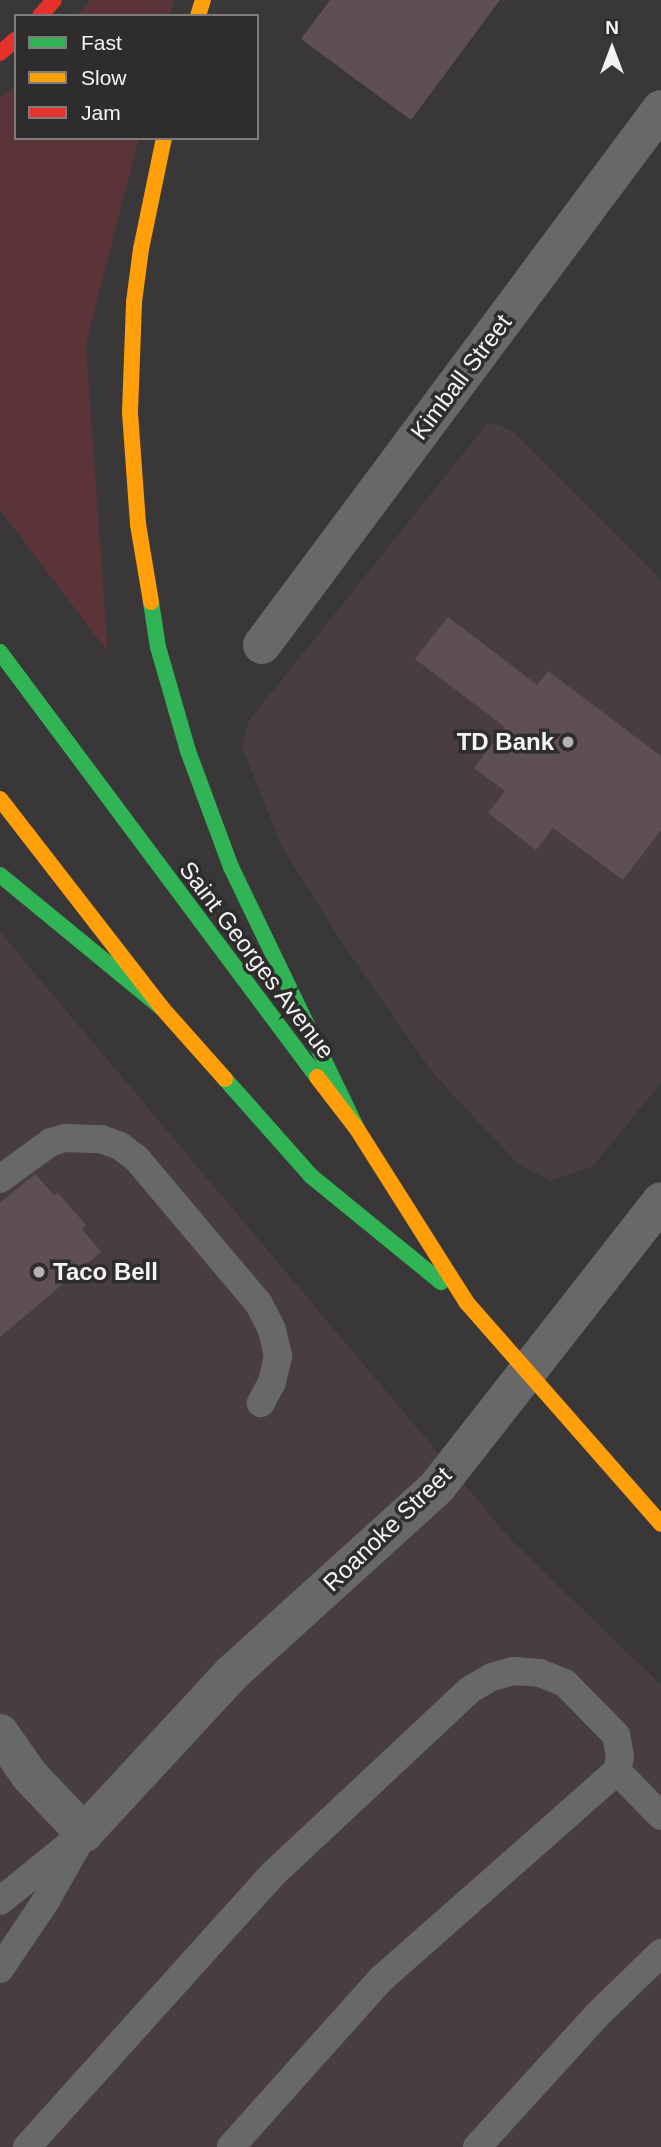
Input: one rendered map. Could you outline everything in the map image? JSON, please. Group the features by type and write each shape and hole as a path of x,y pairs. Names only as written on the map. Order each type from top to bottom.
{"main road":[{"path":"42,14 54,0"},
{"path":"0,53 14,41"},
{"path":"164,140 139,262 131,348 130,412 138,524 158,647 188,751 231,867 358,1129"},
{"name":"Saint Georges Avenue","path":"0,652 212,939 358,1129 467,1303 661,1524"},
{"name":"Saint Georges Avenue","path":"0,799 162,1008 311,1176 467,1303"},
{"path":"0,875 162,1008"}],"street":[{"name":"Kimball Street","path":"261,645 661,109"},
{"name":"Roanoke Street","path":"84,1833 231,1674 437,1487 661,1200"},
{"path":"0,1734 30,1776 84,1833"}],"lane":[{"path":"0,1179 51,1142 65,1138 101,1139 120,1146 137,1159 259,1304 272,1330 278,1356 272,1382 261,1403"},
{"path":"27,2147 272,1874 471,1689 492,1677 513,1671 540,1673 565,1683 616,1735 620,1756 617,1771 381,1979 231,2147"},
{"path":"617,1771 661,1816"},
{"path":"0,1901 84,1833"},
{"path":"0,1969 46,1902 84,1833"},
{"path":"477,2147 596,2016 661,1953"}],"shaded area":[{"path":"90,0 174,0 170,14 79,14"},
{"path":"14,87 14,140 138,140 86,344 108,652 0,510 0,97"},
{"path":"487,424 500,425 513,432 661,580 661,1083 592,1167 550,1181 519,1165 432,1072 343,944 281,845 242,746 248,722"},
{"path":"0,932 512,1541 661,1685 661,2147 0,2147"}],"building":[{"path":"330,0 500,0 411,120 301,39"},
{"name":"TD Bank","path":"448,617 537,685 548,671 661,756 661,830 623,880 553,828 536,850 488,813 505,791 474,768 505,727 415,659"},
{"name":"Taco Bell","path":"35,1174 54,1195 58,1193 86,1225 82,1229 101,1252 0,1337 0,1203"}],"traffic: fast":[{"path":"151,602 158,647 188,751 231,867 357,1129"},
{"path":"0,652 317,1077"},
{"path":"0,875 162,1008"},
{"path":"225,1079 311,1176 441,1282"}],"traffic: slow":[{"path":"199,14 203,0"},
{"path":"151,602 138,524 130,412 134,302 141,249 164,140"},
{"path":"0,799 162,1008 225,1079"},
{"path":"317,1077 357,1129 467,1303 661,1524"}],"traffic: jam":[{"path":"42,14 54,0"},
{"path":"0,53 14,41"}],"place":[{"name":"TD Bank","path":"568,742"},
{"name":"Taco Bell","path":"39,1272"}]}
